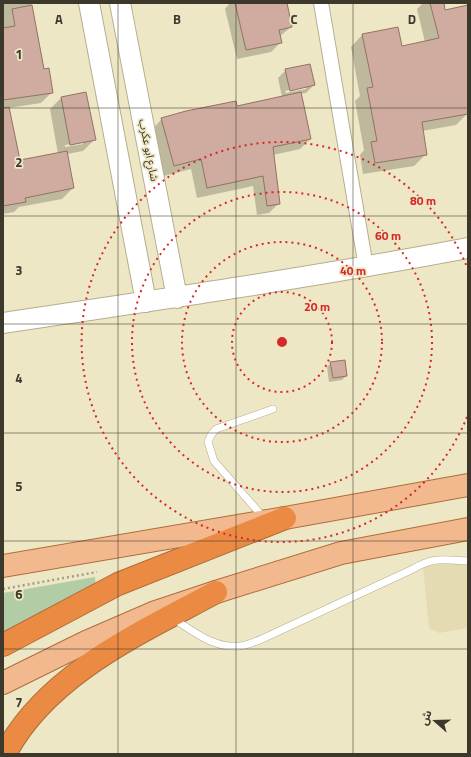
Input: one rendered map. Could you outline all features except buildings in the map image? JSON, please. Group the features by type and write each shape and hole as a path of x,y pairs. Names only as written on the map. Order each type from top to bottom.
{"highway":[{"path":"3,645 118,584 276,520"},
{"path":"4,754 21,728 43,703 95,660 126,640 216,592"}],"main road":[{"path":"3,566 276,520 468,485"},
{"path":"3,683 126,624 153,613 216,592 341,553 468,529"}],"street":[{"path":"89,3 146,302"},
{"name":"شارع ابو عكرب","path":"120,3 177,298"},
{"path":"321,3 366,267"},
{"path":"3,323 177,298 366,267 468,248"}],"lane":[{"path":"274,409 216,429 208,442 214,461 276,520"},
{"path":"170,616 203,638 220,644 240,646 264,638 412,569 423,562 432,560 468,561"}],"path":[{"path":"3,589 103,571"}],"shaded area":[{"path":"468,559 468,628 439,633 429,628 423,567"}],"green space":[{"path":"95,577 96,588 3,632 3,593"}]}
